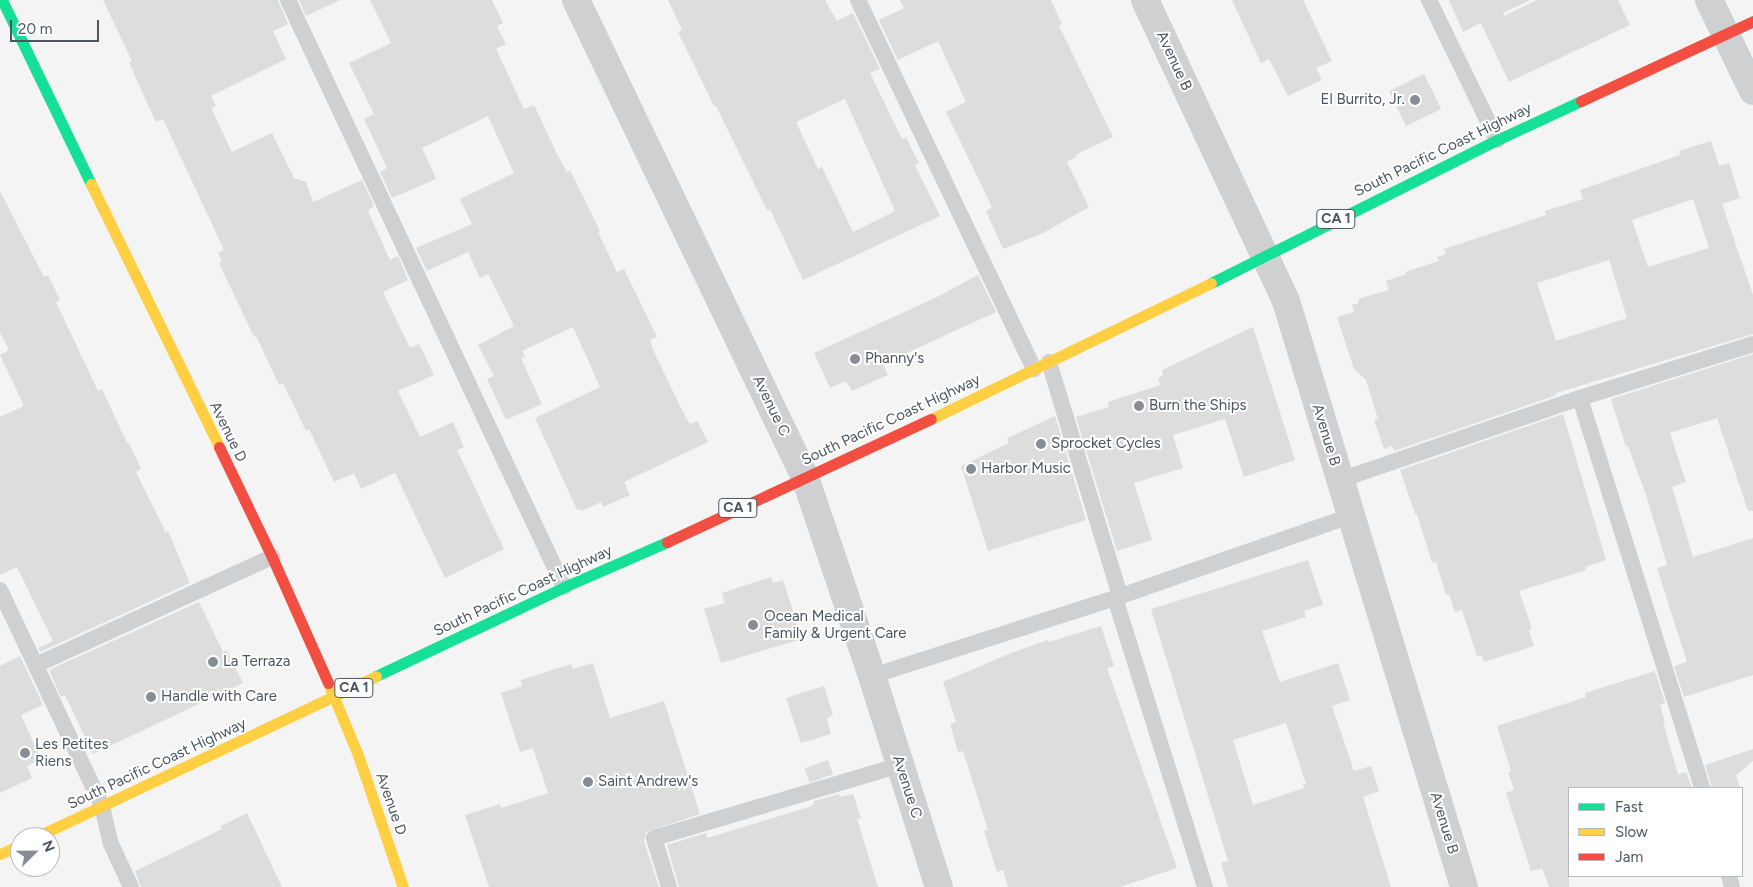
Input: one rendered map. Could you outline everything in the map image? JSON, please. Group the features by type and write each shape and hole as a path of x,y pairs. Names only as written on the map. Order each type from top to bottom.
{"main road":[{"name":"Avenue D","path":"2,0 272,557 368,781 403,887"},
{"name":"South Pacific Coast Highway","path":"57,827 334,698 564,587 672,540 1049,362 1496,140 1753,21"}],"street":[{"name":"Avenue C","path":"576,0 805,477 872,676 939,887"},
{"name":"Avenue B","path":"1145,0 1286,301 1464,887"},
{"path":"1710,0 1753,91"}],"lane":[{"path":"288,0 564,587"},
{"path":"858,0 1034,369"},
{"path":"1429,0 1496,140"},
{"path":"1340,480 1580,398 1753,344"},
{"path":"1049,362 1117,597 1205,887"},
{"path":"1580,398 1702,787"},
{"path":"872,676 1117,597 1351,516"},
{"path":"36,665 272,557"},
{"path":"0,590 102,806 111,844 131,887"},
{"path":"669,887 654,838 900,765"}],"building":[{"path":"103,0 278,0 288,24 273,31 286,59 211,96 216,106 211,108 232,152 272,133 294,178 306,182 313,202 362,180 374,206 368,211 390,260 398,256 408,280 383,292 410,348 419,344 434,375 398,391 420,437 453,422 464,447 457,450 504,549 445,578 395,473 361,489 354,473 334,482 309,429 306,431 283,383 279,385 256,336 254,337 219,263 222,261 218,253 224,250 163,119 156,122 129,62 132,61"},
{"path":"299,0 340,0 306,16"},
{"path":"370,0 492,0 503,23 497,26 506,44 496,49 524,109 534,105 558,156 567,172 570,170 600,231 598,232 617,272 624,269 657,337 650,340 654,352 682,410 690,424 697,421 708,442 624,482 630,495 603,507 601,502 582,511 581,509 577,510 535,418 600,387 573,327 522,351 525,357 521,358 542,404 506,420 487,379 494,376 478,345 514,326 488,274 480,278 468,252 427,271 416,248 472,224 460,199 514,173 488,116 422,148 436,179 392,198 380,172 387,168 364,119 374,114 349,63 391,43"},
{"path":"668,0 825,0 837,21 853,13 880,69 870,73 902,139 906,137 919,164 915,165 940,216 803,280 770,209 767,210 678,32 682,30","holes":["845,99 895,211 853,232 822,167 818,169 796,122"]},
{"path":"900,0 1051,0 1062,24 1059,26 1113,137 1075,155 1076,157 1067,162 1089,207 1043,233 1003,249 986,211 992,207 946,112 966,102 938,41 898,60 879,20 904,8"},
{"path":"1232,0 1303,0 1332,61 1316,68 1322,80 1288,96 1269,59 1261,63"},
{"path":"1449,0 1530,0 1503,13 1504,16 1537,0 1618,0 1630,25 1509,82 1481,23 1463,32"},
{"name":"El Burrito, Jr.","path":"1424,74 1441,109 1406,126 1389,91"},
{"path":"1711,141 1719,166 1729,163 1740,198 1722,204 1753,295 1753,334 1556,393 1557,395 1394,451 1392,446 1384,449 1374,420 1378,419 1366,380 1354,369 1337,317 1354,312 1352,305 1359,303 1358,299 1389,290 1386,281 1406,274 1405,272 1439,261 1437,257 1446,254 1444,249 1546,215 1545,211 1583,199 1580,190 1680,155 1679,151","holes":["1693,199 1709,248 1648,267 1632,220","1609,260 1627,318 1556,341 1537,283"]},
{"path":"0,191 44,277 48,275 60,300 56,302 98,391 102,389 127,443 129,443 141,469 136,472 166,533 168,531 190,583 40,652 38,648 53,641 17,567 0,575 0,417 24,406 0,355 9,350 0,332"},
{"path":"978,275 996,312 883,364 888,375 852,391 846,381 830,388 814,353 935,298"},
{"path":"1253,327 1295,460 1244,477 1225,419 1173,435 1183,468 1134,483 1152,540 1117,551 1076,417 1109,407 1108,402 1160,385 1158,379 1163,375 1162,370"},
{"path":"1753,354 1753,511 1748,511 1717,418 1670,433 1686,482 1672,487 1693,557 1753,538 1753,675 1684,697 1674,666 1687,662 1657,568 1667,565 1646,495 1628,446 1626,447 1611,399"},
{"path":"1563,414 1606,560 1585,567 1586,570 1519,591 1532,629 1529,630 1534,646 1484,662 1481,655 1477,656 1462,610 1455,612 1449,594 1446,595 1436,562 1432,563 1417,514 1415,514 1400,470"},
{"path":"1055,416 1086,520 988,551 961,466 1009,443 1007,438"},
{"path":"1308,560 1323,605 1304,611 1306,617 1262,631 1280,682 1338,663 1350,700 1332,706 1354,771 1371,766 1379,791 1363,797 1391,887 1228,887 1221,863 1228,861 1151,609","holes":["1286,723 1306,784 1303,784 1304,788 1253,805 1233,740"]},
{"name":"Ocean Medical Family & Urgent Care","path":"771,577 773,583 783,580 802,639 721,663 704,609 725,603 722,593"},
{"path":"199,602 223,652 227,650 243,683 93,754 65,695 61,697 49,670"},
{"path":"1101,626 1114,666 1107,668 1177,868 1120,887 1008,887 1003,870 997,872 984,831 988,830 963,751 958,752 950,724 956,722 943,682 1011,653 1048,640 1049,642"},
{"path":"20,656 43,705 21,715 41,759 27,766 32,778 0,793 0,666"},
{"name":"Saint Andrew's","path":"593,663 610,718 664,701 700,814 646,832 644,841 659,887 489,887 465,815 500,804 501,808 548,793 533,748 520,752 501,693 522,686 521,680 571,664 573,669"},
{"path":"1655,671 1665,703 1660,705 1665,722 1663,722 1678,774 1686,772 1692,787 1568,787 1569,887 1549,887 1542,868 1531,871 1506,793 1514,790 1508,772 1511,771 1497,726 1586,697 1585,693"},
{"path":"824,686 833,715 827,718 831,734 801,743 786,698"},
{"path":"1753,749 1753,761 1736,775 1740,787 1712,787 1705,765"},
{"path":"828,760 833,774 810,783 805,769"},
{"path":"839,794 840,797 853,794 861,818 857,819 878,887 679,887 667,845 706,833 707,838 809,807 814,804 814,801"},
{"path":"247,813 282,887 141,887 135,871 222,829 221,826"}],"traffic: fast":[{"path":"2,0 91,184"},
{"path":"1211,283 1497,140 1581,101"},
{"path":"376,676 564,587 667,542"}],"traffic: slow":[{"path":"91,184 219,447"},
{"path":"931,419 1211,283"},
{"path":"57,827 376,676"},
{"path":"328,683 358,755 403,887"},
{"path":"0,854 10,850"}],"traffic: jam":[{"path":"1581,101 1753,21"},
{"path":"667,542 931,419"},
{"path":"219,447 272,557 328,683"}],"place":[{"name":"El Burrito, Jr.","path":"1415,100"},
{"name":"Phanny's","path":"855,359"},
{"name":"Burn the Ships","path":"1139,406"},
{"name":"Sprocket Cycles","path":"1041,444"},
{"name":"Harbor Music","path":"971,469"},
{"name":"Ocean Medical Family & Urgent Care","path":"753,625"},
{"name":"La Terraza","path":"213,662"},
{"name":"Handle with Care","path":"151,697"},
{"name":"Les Petites Riens","path":"25,753"},
{"name":"Saint Andrew's","path":"588,782"}]}
